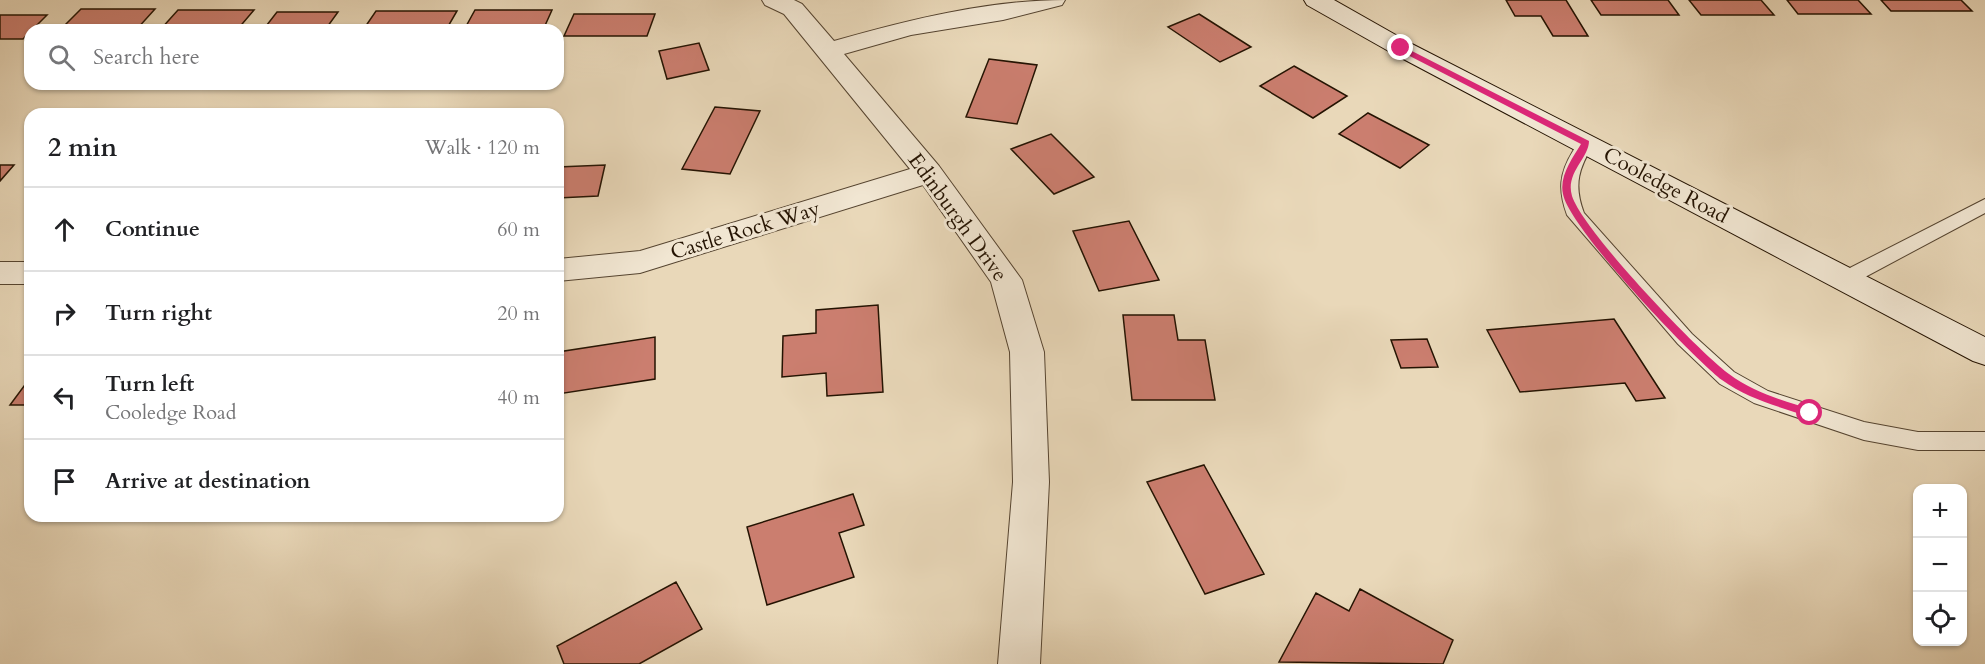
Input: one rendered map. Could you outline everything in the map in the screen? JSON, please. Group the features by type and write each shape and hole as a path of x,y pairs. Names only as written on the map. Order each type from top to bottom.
{"street":[{"name":"Edinburgh Drive","path":"774,0 793,9 828,51 929,173 1006,280 1027,352 1032,482 1019,664"},
{"path":"908,28 967,0"},
{"path":"828,51 908,28 1003,13 1053,0"},
{"name":"Cooledge Road","path":"1316,0 1401,48 1985,352"},
{"name":"Castle Rock Way","path":"564,269 640,262 929,173"},
{"path":"0,273 24,273"}],"lane":[{"path":"1586,143 1569,171 1567,194 1576,215 1684,339 1727,378 1761,397 1864,431 1918,441 1985,441"},
{"path":"1845,279 1985,205"}],"building":[{"path":"1506,0 1566,0 1588,36 1553,36 1541,16 1515,16"},
{"path":"1591,0 1668,0 1679,15 1601,15"},
{"path":"1689,0 1761,0 1774,15 1701,15"},
{"path":"1787,0 1858,0 1871,14 1798,14"},
{"path":"1881,0 1961,0 1972,11 1891,11"},
{"path":"81,9 155,9 141,24 66,24"},
{"path":"178,10 254,10 242,24 165,24"},
{"path":"475,10 552,10 546,24 467,24"},
{"path":"376,11 457,11 449,24 367,24"},
{"path":"277,12 338,12 329,24 268,24"},
{"path":"574,14 655,14 647,36 564,36"},
{"path":"1199,14 1251,47 1220,62 1168,27"},
{"path":"0,15 47,15 38,24 24,24 23,39 0,39"},
{"path":"699,43 709,70 667,79 659,51"},
{"path":"989,59 1037,65 1017,124 966,117"},
{"path":"1294,66 1347,96 1313,118 1260,86"},
{"path":"715,107 760,111 730,174 682,169"},
{"path":"1368,113 1429,145 1400,168 1339,134"},
{"path":"1051,134 1094,177 1054,194 1011,149"},
{"path":"0,165 14,165 0,181"},
{"path":"605,165 598,196 564,198 564,167"},
{"path":"1129,221 1159,280 1099,291 1073,231"},
{"path":"878,305 883,392 827,396 826,373 782,377 783,336 816,333 816,310"},
{"path":"1123,315 1174,315 1178,340 1205,340 1215,400 1132,400"},
{"path":"1614,319 1665,398 1636,401 1625,383 1520,392 1487,330"},
{"path":"655,337 655,379 564,393 564,351"},
{"path":"1427,339 1438,367 1401,368 1391,340"},
{"path":"24,386 24,405 10,405"},
{"path":"1204,465 1264,574 1205,594 1147,482"},
{"path":"853,494 864,525 839,533 854,577 767,605 747,527"},
{"path":"676,582 702,629 639,664 564,664 557,646"},
{"path":"1360,589 1453,640 1443,664 1279,662 1316,593 1349,611"}],"route":[{"path":"1401,48 1586,143 1569,171 1567,194 1576,215 1599,244 1684,339 1727,378 1761,397 1810,413"}]}
